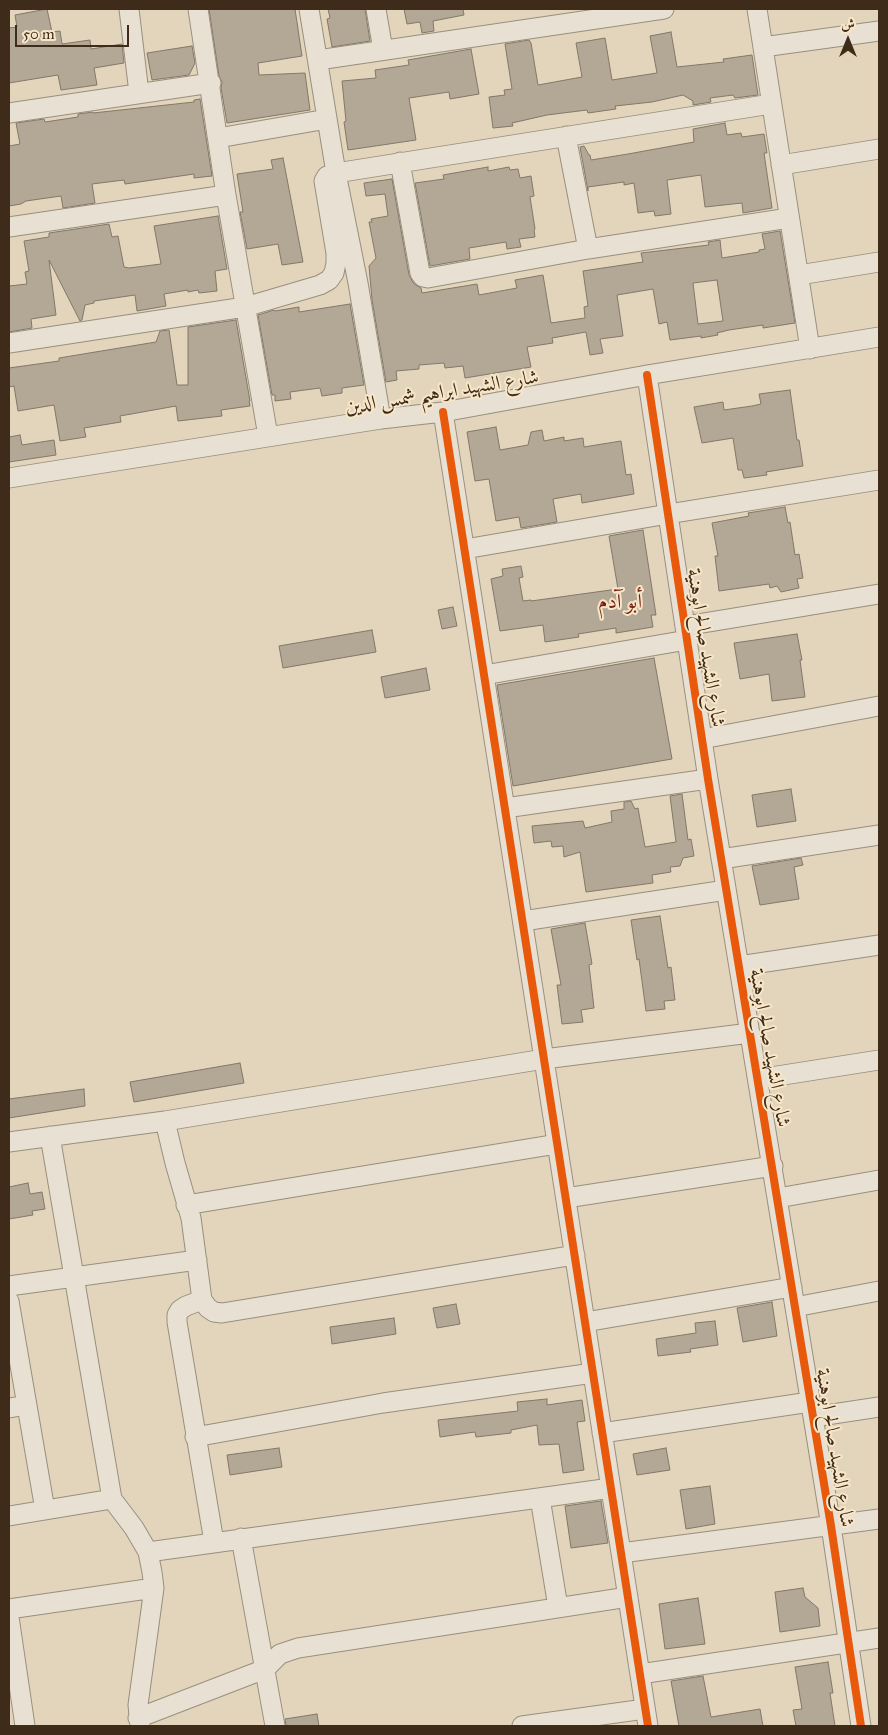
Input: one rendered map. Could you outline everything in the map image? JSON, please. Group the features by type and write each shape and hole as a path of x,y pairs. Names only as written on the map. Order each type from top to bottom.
{"street":[{"path":"129,9 139,93"},
{"path":"198,9 211,83 226,195 268,436"},
{"path":"309,9 336,173 358,283 380,419"},
{"path":"376,9 383,50"},
{"path":"318,60 664,9"},
{"path":"757,9 810,349"},
{"path":"763,47 879,31"},
{"path":"9,113 211,83"},
{"path":"9,343 245,307 320,285 329,280 334,273 336,254 324,182 327,176 336,173 771,104"},
{"path":"218,138 327,119"},
{"path":"566,136 588,249"},
{"path":"781,164 879,149"},
{"path":"400,162 420,273 423,277 428,278 588,249 789,218"},
{"path":"9,227 226,195"},
{"path":"799,275 879,262"},
{"name":"شارع الشهيد ابراهيم شمس الدين","path":"9,478 268,436 380,419 443,412 647,375 879,337"},
{"name":"شارع الشهيد صالح ابوهنية","path":"647,375 708,779 773,1166 861,1726"},
{"path":"443,412 647,1718 522,1726"},
{"path":"465,550 668,514 879,480"},
{"path":"484,676 879,594"},
{"path":"702,739 879,706"},
{"path":"505,808 708,779"},
{"path":"721,859 879,835"},
{"path":"523,921 726,890"},
{"path":"739,966 879,945"},
{"path":"9,1142 165,1121 544,1059 750,1033"},
{"path":"758,1078 879,1060"},
{"path":"165,1121 191,1218 202,1300 214,1312 222,1313 574,1255"},
{"path":"50,1136 112,1498 134,1528 148,1552 154,1588 138,1705 139,1722 265,1669 280,1654 298,1648 628,1597"},
{"path":"186,1205 557,1144"},
{"path":"566,1198 773,1166"},
{"path":"778,1198 879,1180"},
{"path":"9,1286 197,1260"},
{"path":"585,1322 792,1287"},
{"path":"795,1307 879,1291"},
{"path":"202,1300 180,1310 177,1315 178,1336 214,1542"},
{"path":"9,1301 18,1406 45,1510"},
{"path":"195,1438 383,1403 593,1373"},
{"path":"602,1433 811,1410 879,1407"},
{"path":"148,1552 611,1488"},
{"path":"9,1516 112,1498"},
{"path":"540,1498 558,1607"},
{"path":"621,1553 879,1519"},
{"path":"241,1538 275,1726"},
{"path":"9,1608 154,1588"},
{"path":"9,1617 25,1726"},
{"path":"640,1674 879,1638"}],"building":[{"path":"47,9 52,32 60,31 62,44 90,40 91,49 122,44 124,63 94,68 97,85 61,90 58,75 9,83 9,28 17,27 15,15"},
{"path":"209,9 295,9 302,56 258,63 259,75 305,73 310,110 227,123"},
{"path":"328,9 365,9 370,41 332,47 327,19 330,18"},
{"path":"404,9 463,9 464,15 433,21 434,31 422,33 420,22 407,24"},
{"path":"671,32 677,67 724,62 723,59 752,55 758,95 735,98 733,95 710,98 711,102 693,105 693,101 683,95 652,102 615,106 616,109 588,113 587,110 547,115 512,123 513,126 493,128 489,97 505,95 504,90 512,89 505,44 529,40 538,85 582,77 576,43 605,38 612,80 657,73 650,36"},
{"path":"192,46 195,63 189,75 152,80 147,53"},
{"path":"471,49 479,94 450,99 449,92 409,98 416,140 348,150 344,122 346,121 342,81 376,78 375,70 409,65 408,60"},
{"path":"200,99 212,176 194,178 194,174 125,184 124,180 92,184 95,203 63,208 61,196 26,201 9,206 9,146 20,144 16,123 44,119 45,122 78,117 78,114 194,102 194,100"},
{"path":"725,123 727,135 741,133 742,137 764,134 767,153 764,153 772,208 743,213 742,203 705,207 701,175 667,180 671,214 655,216 654,211 638,213 634,183 624,185 624,182 588,187 588,191 580,147 584,146 591,160 628,154 694,142 693,129"},
{"path":"283,158 303,262 282,265 278,244 247,249 240,212 243,212 237,174 273,169 271,160"},
{"path":"488,167 488,171 509,167 510,170 518,169 520,178 531,176 534,196 530,197 535,237 519,239 521,247 507,249 506,242 469,248 470,259 430,266 415,183 444,179 443,175"},
{"path":"392,179 409,275 414,284 421,288 422,293 477,284 479,295 517,288 515,280 543,275 551,323 585,318 584,307 588,306 583,271 643,262 641,253 709,245 708,242 720,240 722,258 759,252 759,250 765,249 762,234 780,231 795,323 763,328 763,325 729,330 717,333 718,335 701,338 701,336 670,340 667,322 659,324 653,289 617,295 623,336 600,339 603,353 590,355 586,332 552,338 553,343 527,347 531,367 465,378 463,366 445,368 444,363 419,365 419,369 396,371 397,380 386,382 372,300 369,266 376,258 369,222 372,222 371,219 388,216 385,194 366,196 364,183","holes":["717,280 723,321 698,324 693,283"]},
{"path":"218,216 227,269 215,271 217,291 199,293 198,290 188,292 188,290 164,294 166,306 137,311 135,295 94,301 94,303 85,305 82,320 80,321 49,260 56,315 31,319 32,328 9,332 9,286 27,284 25,272 29,271 24,241 49,237 49,233 109,224 112,237 118,236 124,267 161,264 154,226"},
{"path":"350,304 364,385 342,388 342,393 322,396 320,388 290,392 291,399 275,401 275,395 272,395 258,315 274,310 299,307 299,312"},
{"path":"236,320 250,406 221,410 222,416 178,421 176,406 120,416 121,422 84,428 86,437 60,441 54,405 18,411 14,386 9,387 9,368 59,361 59,358 156,342 160,331 169,330 177,385 188,385 188,327"},
{"path":"790,390 797,440 799,440 803,466 766,472 767,475 744,478 742,470 738,470 733,438 702,443 694,407 723,402 724,410 752,406 761,404 759,394"},
{"path":"496,427 500,450 528,445 531,432 542,430 544,441 564,437 564,441 583,438 584,447 621,441 626,475 631,474 634,494 582,503 581,494 553,499 557,522 521,528 519,517 496,521 489,479 475,481 467,432"},
{"path":"20,435 22,445 54,440 56,455 9,462 9,437"},
{"path":"785,507 788,523 790,522 795,555 799,554 803,578 797,579 799,588 781,592 777,586 770,588 769,584 719,591 715,556 718,556 712,523 749,516 748,513"},
{"path":"643,530 656,615 651,615 653,627 616,633 616,628 578,634 579,637 545,642 543,625 500,631 491,579 503,576 502,569 521,566 523,577 519,578 523,601 618,589 609,536"},
{"path":"453,607 457,626 442,629 438,610"},
{"path":"372,630 376,652 283,668 279,646"},
{"path":"797,634 802,660 800,660 805,697 772,701 769,674 740,679 734,643"},
{"path":"654,658 672,759 513,786 497,685"},
{"path":"426,668 430,690 385,698 381,677"},
{"path":"791,789 796,821 757,827 752,795"},
{"path":"682,794 688,840 691,839 694,856 683,858 680,866 670,867 671,872 652,875 653,883 586,892 580,852 564,857 563,846 552,847 551,841 534,843 532,826 583,821 585,828 612,822 611,811 624,809 624,802 631,801 635,809 638,808 645,847 676,842 670,796"},
{"path":"801,858 803,865 794,867 799,899 760,905 752,866"},
{"path":"660,916 668,968 671,967 675,1000 664,1001 665,1009 646,1011 639,959 637,960 631,920"},
{"path":"585,923 592,964 589,965 594,1008 581,1010 583,1022 562,1024 557,985 561,985 551,929"},
{"path":"240,1063 244,1083 134,1102 130,1082"},
{"path":"84,1089 85,1106 9,1118 9,1099"},
{"path":"28,1183 30,1194 42,1192 45,1209 32,1211 33,1215 9,1219 9,1187"},
{"path":"772,1302 777,1336 743,1342 737,1308"},
{"path":"456,1304 460,1324 437,1328 433,1308"},
{"path":"394,1318 396,1334 332,1344 330,1327"},
{"path":"715,1321 718,1345 690,1349 691,1352 658,1356 656,1339 696,1333 695,1323"},
{"path":"547,1399 547,1405 582,1400 585,1421 577,1422 584,1470 563,1473 559,1444 539,1445 537,1425 511,1430 511,1433 476,1437 475,1432 440,1437 438,1420 518,1411 517,1402"},
{"path":"279,1448 282,1467 230,1475 227,1455"},
{"path":"666,1448 670,1470 637,1475 633,1454"},
{"path":"710,1486 715,1524 686,1529 680,1490"},
{"path":"601,1501 608,1543 571,1548 565,1506"},
{"path":"803,1588 805,1597 818,1608 820,1626 780,1632 775,1592"},
{"path":"698,1598 705,1644 665,1649 659,1604"},
{"path":"828,1662 833,1693 830,1693 835,1726 796,1726 793,1710 802,1709 795,1667"},
{"path":"703,1676 711,1717 760,1709 763,1726 679,1726 671,1681"},
{"path":"317,1714 319,1726 286,1726 285,1719"}],"cycle path":[{"path":"647,375 708,779 831,1526 861,1726"},
{"path":"443,412 648,1726"}],"district":[{"name":"أبو آدم","path":"620,603"}]}
